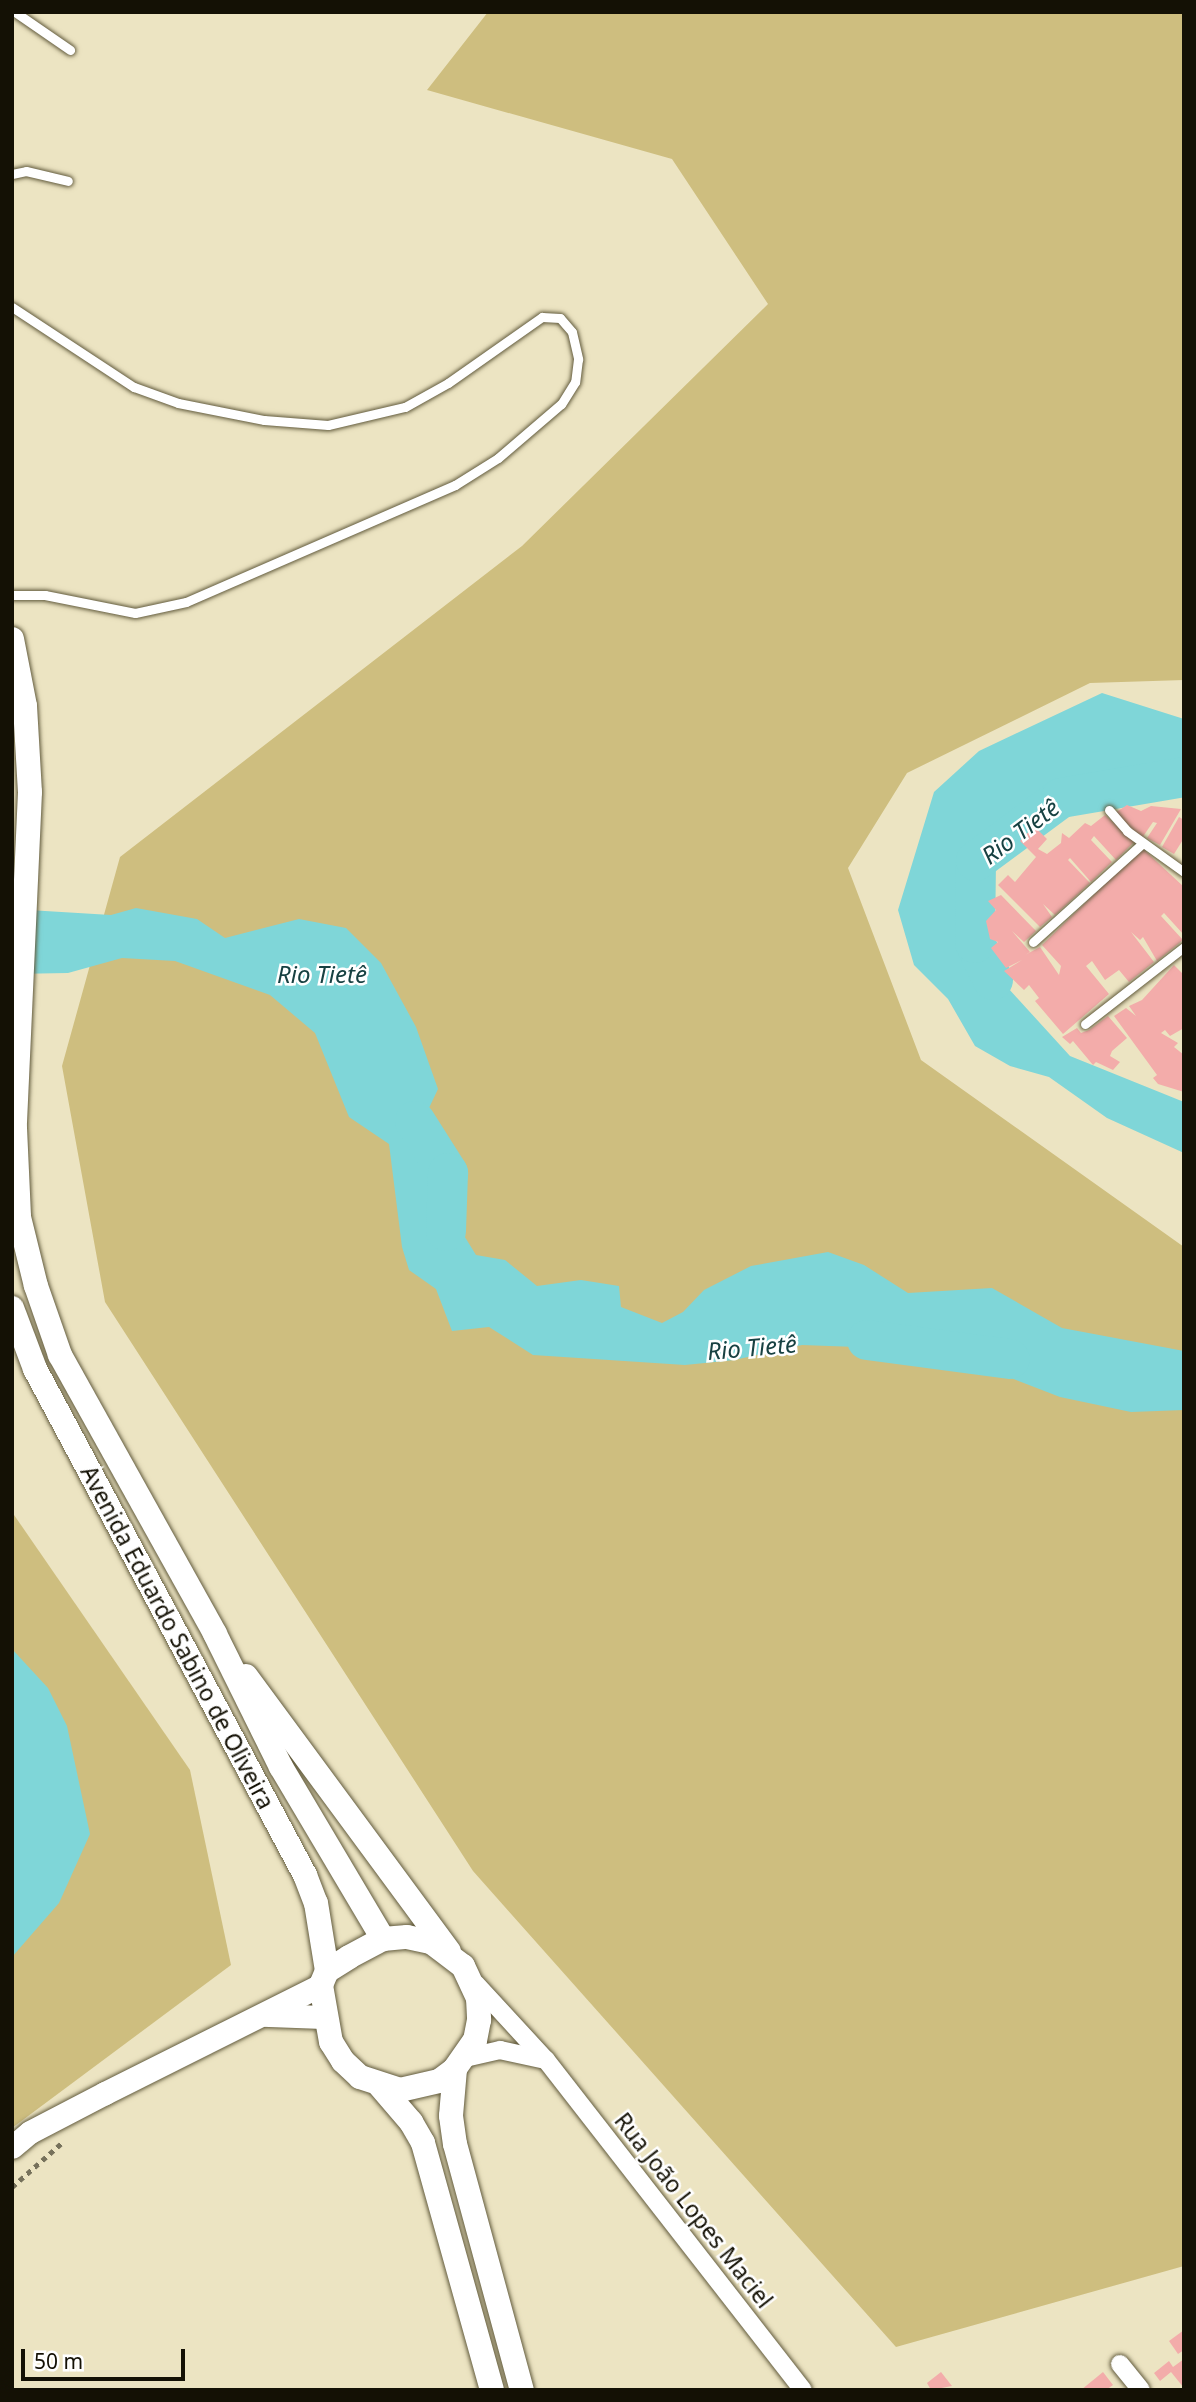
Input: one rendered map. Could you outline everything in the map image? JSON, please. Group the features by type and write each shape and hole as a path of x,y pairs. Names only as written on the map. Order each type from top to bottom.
{"main road":[{"name":"Avenida Eduardo Sabino de Oliveira","path":"12,639 25,706 30,792 18,989 15,1128 19,1217 36,1286 60,1355 215,1634"},
{"name":"Avenida Eduardo Sabino de Oliveira","path":"12,1308 35,1369 305,1875 316,1903 324,1978"},
{"path":"215,1634 281,1767 383,1940"},
{"path":"215,1634 471,1979 480,2020 460,2064 451,2116 455,2144 523,2390"},
{"path":"452,1954 431,1942 407,1937 383,1940 324,1978 325,2017 331,2042 343,2062 380,2086 411,2122 422,2143 492,2390"},
{"path":"380,2086 420,2088 460,2064"}],"street":[{"path":"12,2147 30,2132 105,2093 267,2015 324,1978"},
{"name":"Rua João Lopes Maciel","path":"471,1979 546,2060 803,2390"},
{"path":"267,2015 325,2017"},
{"path":"460,2064 500,2050 546,2060"},
{"path":"1121,2364 1141,2390"}],"lane":[{"path":"15,12 70,50"},
{"path":"12,174 26,171 68,181"},
{"path":"12,307 134,387 178,402 264,420 328,425 405,407 448,383 542,317 559,318 572,332 578,359 575,382 561,404 498,458 455,485 186,602 135,613 45,595 12,595"},
{"path":"1109,810 1143,843 1184,872"},
{"path":"1033,942 1143,843"},
{"path":"1085,1024 1184,947"}],"shaded area":[{"path":"488,12 1184,12 1184,680 1090,683 907,773 848,868 921,1060 1184,1247 1184,2266 896,2347 473,1871 105,1302 62,1066 120,857 522,546 768,304 672,159 427,90"},
{"path":"12,1512 190,1770 231,1965 12,2128"}],"water":[{"name":"Rio Tietê","path":"1102,693 1184,719 1184,790 1171,787 1107,790 1066,796 1007,820 978,850 966,886 975,930 998,977 1070,1056 1184,1102 1184,1153 1107,1118 1049,1077 1010,1066 975,1046 948,999 914,965 898,910 934,792 979,751"},
{"name":"Rio Tietê","path":"136,908 197,919 225,938 299,919 346,928 381,963 416,1027 438,1089 420,1127 458,1199 460,1229 476,1255 505,1260 537,1286 581,1280 619,1286 621,1307 662,1323 683,1312 704,1290 751,1266 828,1252 864,1265 908,1293 992,1288 1062,1328 1184,1351 1184,1410 1131,1412 1060,1397 988,1369 938,1339 911,1349 802,1345 734,1360 685,1365 533,1355 489,1327 452,1331 436,1289 409,1270 402,1247 389,1144 349,1117 315,1033 270,995 175,961 122,958 68,973 12,974 12,909 111,915"},
{"path":"12,1649 48,1688 67,1726 90,1834 59,1903 12,1957"}],"building":[{"path":"1127,805 1141,811 1151,806 1181,809 1160,845 1147,838 1157,823 1153,822 1142,838 1115,813"},
{"path":"1105,815 1134,842 1116,860 1094,836 1091,840 1112,862 1091,882 1070,858 1068,860 1090,883 1055,915 1043,904 1052,917 1040,927 998,885 1008,875 1015,882 1036,857 1020,841 1034,826 1047,839 1038,849 1047,854 1061,843 1062,833 1069,838 1085,823 1091,826"},
{"path":"1179,817 1184,820 1184,838 1174,854 1162,847"},
{"path":"1142,848 1184,887 1184,935 1164,913 1161,916 1183,940 1157,961 1143,937 1140,940 1131,932 1154,962 1129,982 1119,970 1105,980 1092,961 1086,966 1109,994 1063,1034 1035,1001 1039,998 1029,985 1024,990 1004,971 1022,960 1006,968 991,948 998,942 990,939 986,921 996,910 988,901 1001,895 1036,931 1024,942 1012,931 1030,952 1025,955 1040,947 1059,975 1061,966 1042,945"},
{"path":"1174,965 1184,975 1184,1028 1170,1036 1165,1030 1161,1033 1178,1043 1174,1047 1184,1055 1184,1092 1158,1084 1153,1078 1157,1075 1114,1016 1126,1008 1136,1016 1129,1006 1142,1000"},
{"path":"1108,1016 1127,1038 1112,1051 1110,1056 1120,1062 1113,1070 1096,1062 1093,1065 1073,1041 1070,1044 1062,1037 1077,1028 1081,1033 1089,1030"},
{"path":"1184,2330 1184,2350 1178,2354 1169,2341"},
{"path":"1184,2359 1184,2388 1171,2372 1160,2381 1154,2373 1169,2361 1173,2367"},
{"path":"941,2372 952,2386 931,2390 927,2383"},
{"path":"1103,2372 1113,2385 1106,2390 1081,2390"}],"waterway":[{"name":"Rio Tietê","path":"993,980 975,943 976,861 1061,798 1184,777"},
{"name":"Rio Tietê","path":"415,1121 448,1173 446,1231"},
{"name":"Rio Tietê","path":"867,1340 1010,1359"}]}
